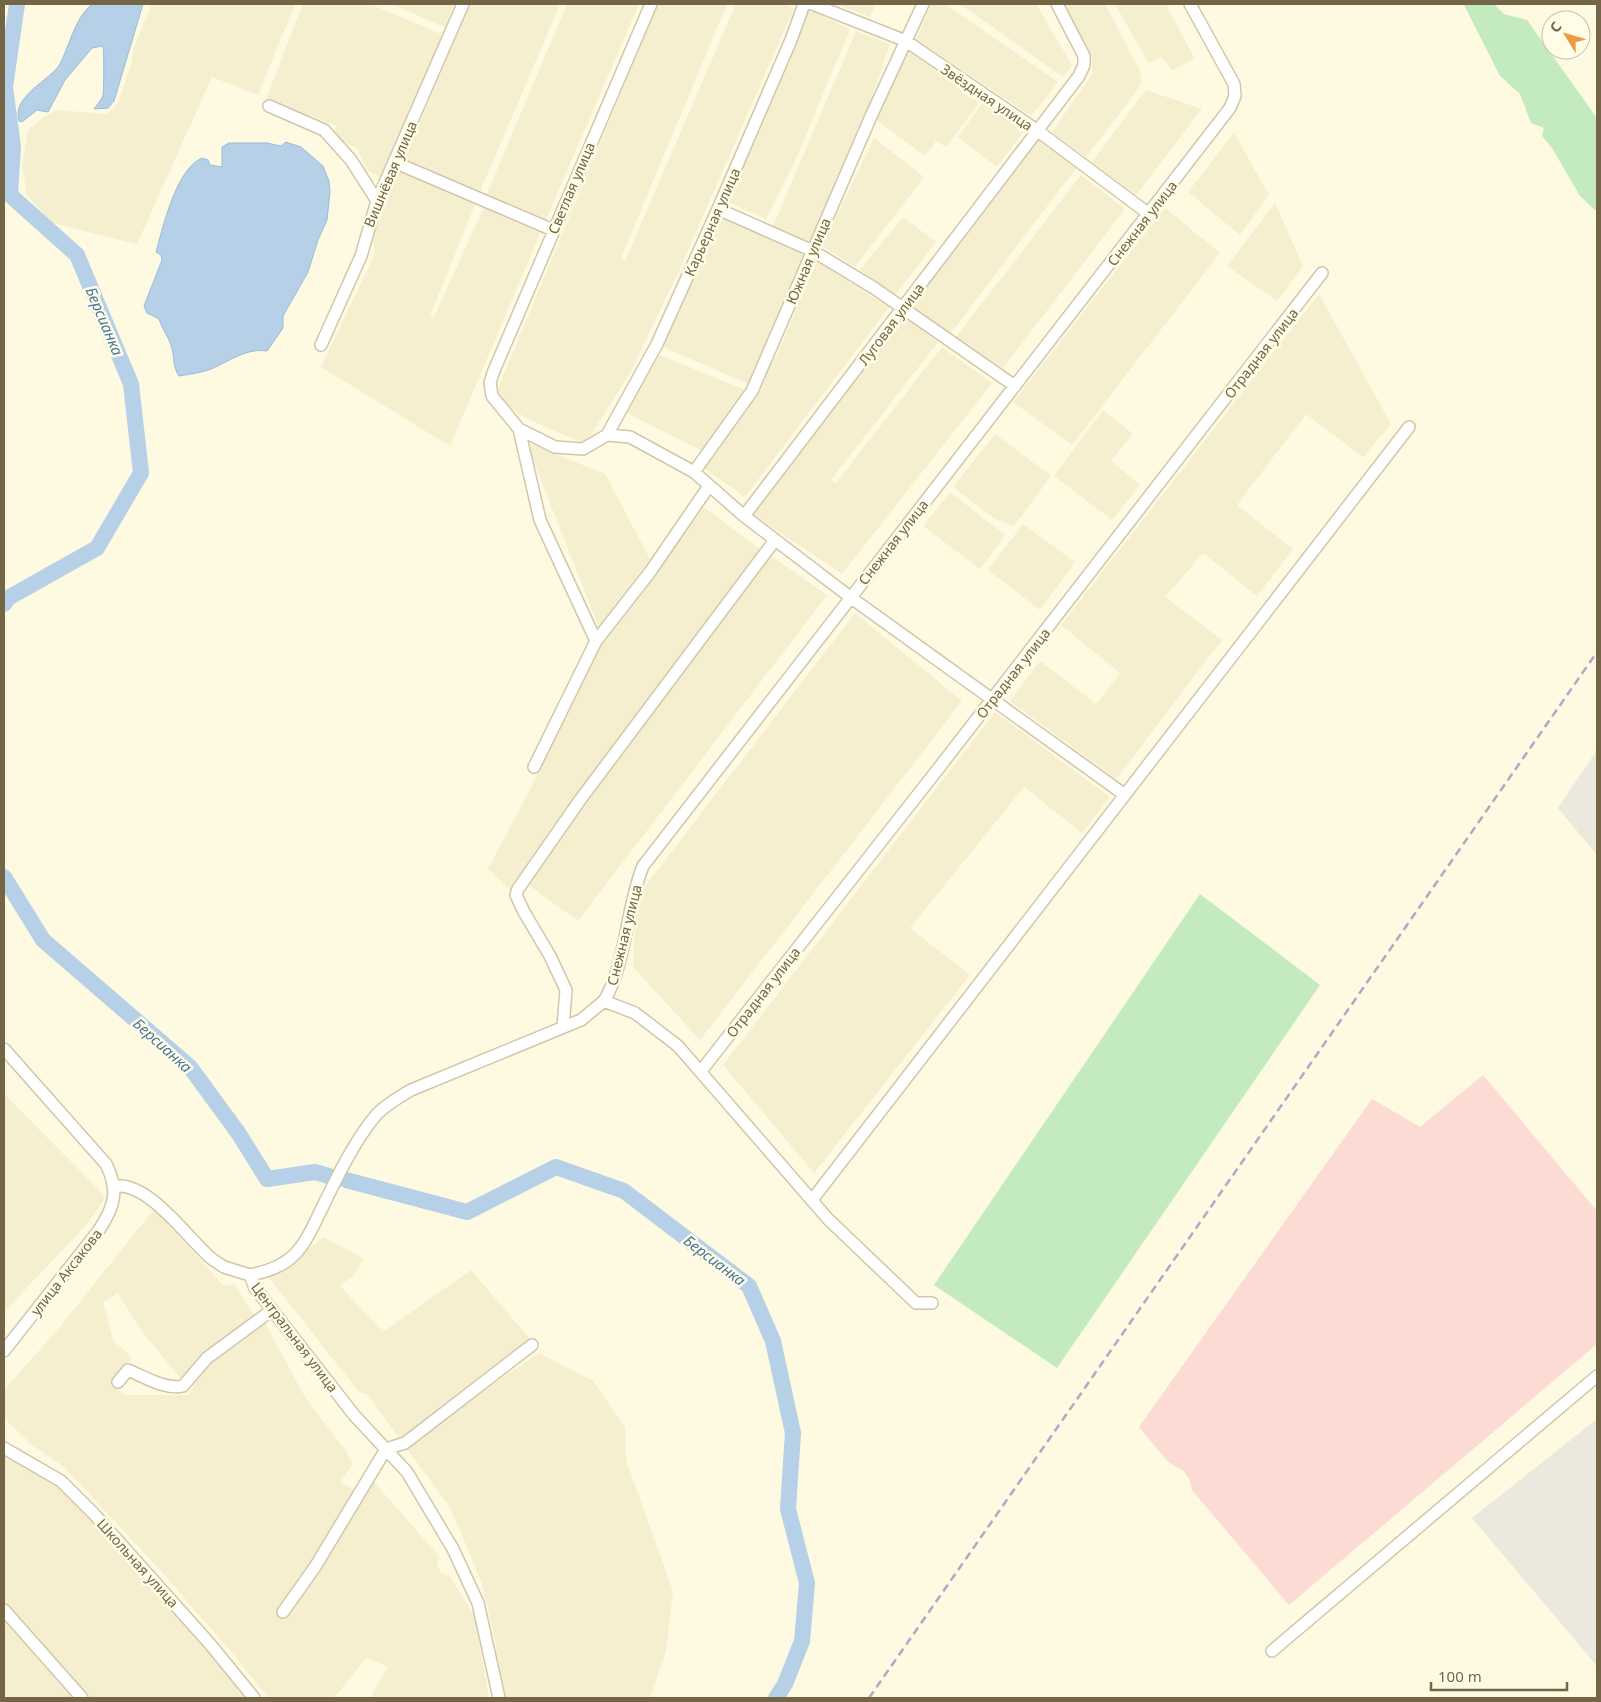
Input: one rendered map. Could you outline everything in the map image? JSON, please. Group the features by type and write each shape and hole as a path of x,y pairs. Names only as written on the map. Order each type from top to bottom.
{"street":[{"name":"Вишнёвая улица","path":"322,345 360,256 377,202 463,4"},
{"name":"Светлая улица","path":"519,429 492,396 490,383 493,373 651,4"},
{"name":"Карьерная улица","path":"607,435 657,344 718,209 791,40 804,4"},
{"name":"Звёздная улица","path":"812,4 906,41 1038,132 1148,214"},
{"name":"Южная улица","path":"694,472 752,391 872,114 923,4"},
{"name":"Луговая улица","path":"744,516 1079,76 1084,65 1084,56 1057,4"},
{"name":"Снежная улица","path":"604,1001 615,976 634,888 643,866 1230,108 1235,96 1234,84 1190,4"},
{"path":"269,106 324,130 336,141 351,160 377,202"},
{"path":"394,162 553,230"},
{"path":"718,209 813,251 874,288 1015,386"},
{"name":"Отрадная улица","path":"701,1071 1322,273"},
{"path":"812,1200 1409,427"},
{"path":"519,429 555,447 583,449 607,435 630,437 694,472 744,516 850,597 993,698 1125,795"},
{"path":"519,429 540,520 596,641"},
{"path":"534,767 596,641 650,572 709,486"},
{"path":"563,1027 566,990 550,956 524,912 516,895 518,889 580,800 775,540"},
{"path":"250,1275 266,1272 294,1255 311,1230 335,1182 368,1127 392,1101 411,1090 581,1020 604,1001 634,1013 678,1046 828,1219 916,1303 932,1303"},
{"path":"4,1049 106,1164 113,1178 114,1186"},
{"name":"Центральная улица","path":"114,1186 124,1185 144,1193 212,1259 224,1267 250,1275 255,1288 354,1415 407,1472 453,1549 478,1603 499,1698"},
{"name":"улица Аксакова","path":"4,1351 99,1230 112,1208 114,1186"},
{"path":"118,1382 128,1370 171,1387 183,1386 208,1358 272,1310"},
{"path":"284,1612 315,1567 386,1450 406,1443 532,1345"},
{"path":"1272,1652 1597,1376"},
{"name":"Школьная улица","path":"4,1448 61,1481 94,1514 210,1644 254,1698"},
{"path":"4,1610 82,1698"}],"shaded area":[{"path":"152,4 295,4 258,95 212,77 137,244 52,223 27,195 22,167 28,130 57,110 107,114 118,103 132,62 133,50"},
{"path":"303,4 370,4 441,34 442,40 382,177 367,171 357,148 336,138 334,135 337,126 266,99"},
{"path":"391,4 454,4 445,27"},
{"path":"470,4 560,4 479,194 404,160"},
{"path":"567,4 639,4 545,222 486,196"},
{"path":"658,4 727,4 621,258 625,261 736,4 783,4 794,8 679,271 629,375 585,444 528,419 504,404 496,393"},
{"path":"837,4 876,4 870,17"},
{"path":"932,4 945,4 1058,82 1031,116 916,39"},
{"path":"960,4 1036,4 1072,65 1063,77"},
{"path":"1064,4 1105,4 1141,73 1141,82 1135,93 1086,157 1052,132 1093,73 1091,54"},
{"path":"1115,4 1166,4 1194,58 1172,71 1162,57 1148,63"},
{"path":"808,10 850,29 796,159 766,219 725,201"},
{"path":"856,31 890,44 864,119 810,241 773,226"},
{"path":"906,49 979,103 946,147 936,141 925,156 875,119"},
{"path":"1146,90 1202,109 1136,195 1092,162"},
{"path":"983,102 1024,131 997,167 958,137"},
{"path":"1234,133 1269,195 1240,235 1188,192"},
{"path":"874,138 924,177 855,267 822,246"},
{"path":"1038,140 1077,167 950,334 910,305"},
{"path":"398,169 476,202 430,316 434,317 484,207 542,229 450,446 321,367 375,254 372,232"},
{"path":"1081,175 1125,209 1003,368 956,337"},
{"path":"1275,203 1303,266 1277,301 1227,266"},
{"path":"1165,208 1220,253 1072,445 1013,402"},
{"path":"719,214 807,255 748,384 659,345"},
{"path":"903,217 936,242 895,295 860,270"},
{"path":"817,261 889,307 745,497 701,466 776,357"},
{"path":"1319,294 1391,424 1363,457 1306,414 1237,505 1293,549 1257,596 1203,553 1165,597 1222,640 1116,779 1010,701 1040,661 1096,704 1120,673 1061,625"},
{"path":"902,314 938,342 831,480 836,483 942,347 992,383 842,574 752,514"},
{"path":"660,355 745,390 703,451 625,412"},
{"path":"1103,410 1133,434 1111,461 1140,485 1112,520 1054,476"},
{"path":"995,434 1051,476 1014,526 995,519 953,487"},
{"path":"526,442 605,474 650,559 599,628"},
{"path":"950,492 1005,535 980,569 923,526"},
{"path":"704,507 762,551 512,891 488,869 533,784 587,668 604,640"},
{"path":"1023,524 1075,562 1040,610 988,570"},
{"path":"770,555 827,595 578,921 527,884"},
{"path":"855,613 962,701 700,1040 633,967 636,898"},
{"path":"995,712 1110,797 1082,833 1024,787 910,928 970,975 814,1173 723,1065"},
{"path":"1597,750 1597,855 1558,808"},
{"path":"1483,1075 1597,1211 1597,1344 1289,1605 1192,1490 1190,1480 1184,1471 1168,1462 1139,1427 1372,1099 1420,1127"},
{"path":"4,1094 106,1197 87,1224 4,1312"},
{"path":"154,1209 224,1286 234,1284 256,1318 183,1381 142,1332 118,1293 103,1302 113,1340 132,1358 112,1381 125,1395 188,1395 211,1359 264,1321 305,1397 346,1451 353,1464 340,1482 357,1492 279,1614 286,1619 320,1572 357,1500 373,1481 439,1556 437,1565 441,1573 450,1577 475,1617 489,1698 370,1698 388,1667 366,1658 334,1698 268,1698 238,1660 161,1571 63,1466 33,1446 4,1418 4,1390 59,1328"},
{"path":"324,1237 364,1259 355,1274 340,1286 383,1332 471,1270 532,1341 402,1442 368,1395 359,1392 269,1278"},
{"path":"539,1353 593,1381 625,1427 626,1460 673,1591 666,1651 650,1698 503,1698 494,1659 496,1644 481,1581 450,1507 404,1445"},
{"path":"1597,1419 1597,1666 1472,1518"},
{"path":"7,1455 62,1488 189,1629 246,1698 88,1698 4,1604 4,1459"},
{"path":"4,1616 77,1698 4,1698"}],"green space":[{"path":"1494,4 1504,14 1527,20 1541,40 1541,60 1556,60 1597,118 1597,212 1580,196 1552,148 1542,136 1544,128 1531,123 1520,94 1500,76 1464,5"},
{"path":"1200,894 1320,985 1057,1368 934,1285"}],"water":[{"path":"92,4 143,4 114,101 108,108 94,109 103,95 104,54 103,46 92,48 65,80 48,112 37,110 22,122 19,121 18,112 21,104 26,96 60,64 81,16"},
{"path":"286,142 301,147 323,166 329,181 330,192 327,220 318,240 308,272 283,316 283,328 267,351 252,351 207,370 179,376 175,369 171,345 159,319 147,313 144,306 162,260 161,255 156,252 167,214 178,186 193,164 202,158 208,160 210,165 222,167 222,147 229,143 267,143 281,146"}],"waterway":[{"name":"Берсианка","path":"4,604 8,598 97,548 141,473 131,384 77,255 10,195 13,146 5,87 17,4"},
{"name":"Берсианка","path":"4,877 43,940 190,1067 239,1134 267,1179 315,1172 329,1176"},
{"name":"Берсианка","path":"346,1180 467,1212 556,1167 624,1191 749,1286 773,1341 793,1433 788,1509 807,1583 802,1641 785,1684 776,1698"}],"railway":[{"path":"869,1698 1597,652"}]}
